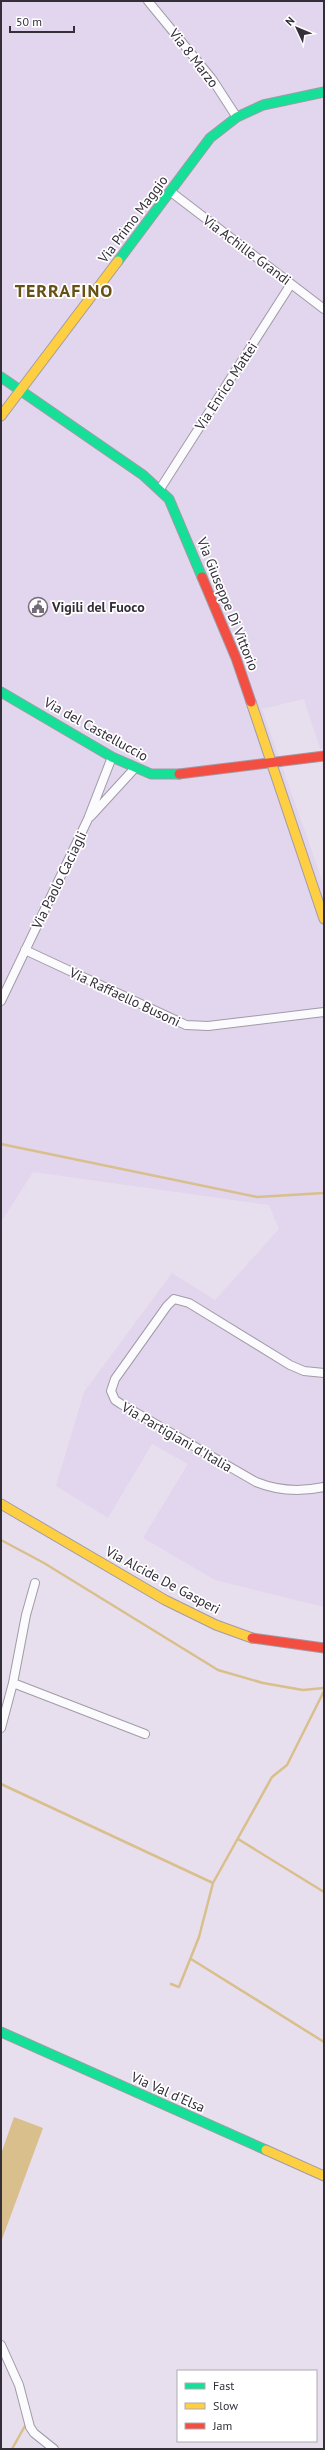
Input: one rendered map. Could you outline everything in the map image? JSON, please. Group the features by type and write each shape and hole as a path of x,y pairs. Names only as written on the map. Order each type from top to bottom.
{"street":[{"name":"Via 8 Marzo","path":"148,1 212,79 236,116"},
{"name":"Via Primo Maggio","path":"1,416 171,192 210,138 236,116 260,104 324,92"},
{"name":"Via Achille Grandi","path":"171,192 324,309"},
{"name":"Via Enrico Mattei","path":"160,489 291,284"},
{"name":"Via Giuseppe Di Vittorio","path":"1,377 143,474 160,489 173,506 236,658 272,761 324,919"},
{"name":"Via del Castelluccio","path":"1,692 112,757 135,768 158,775 171,775 272,761 324,756"},
{"name":"Via Paolo Caciagli","path":"1,1001 88,819 112,757"},
{"path":"88,819 135,768"},
{"name":"Via Raffaello Busoni","path":"25,950 186,1025 208,1026 324,1012"},
{"name":"Via Partigiani d'Italia","path":"324,1373 304,1371 290,1365 185,1301 174,1299 167,1306 112,1385 111,1391 115,1400 266,1487 292,1491 324,1488"},
{"name":"Via Alcide De Gasperi","path":"1,1504 165,1600 216,1624 247,1637 272,1642 324,1648"},
{"path":"1,1728 13,1683 24,1621 35,1583"},
{"path":"13,1683 145,1734"},
{"name":"Via Val d'Elsa","path":"1,2032 324,2176"},
{"path":"1,2345 19,2385 30,2426 34,2433 54,2449"}],"shaded area":[{"path":"1,1 324,1 324,748 320,749 304,699 262,709 324,886 324,1607 215,1580 143,1538 188,1464 152,1444 108,1518 56,1486 84,1392 172,1273 215,1300 279,1229 269,1205 33,1172 1,1222"},
{"path":"14,2117 43,2128 1,2242 1,2154"}],"waterway":[{"path":"1,1144 257,1197 324,1193"},
{"path":"1,1540 44,1563 218,1670 263,1683 303,1690 324,1688"},
{"path":"171,1984 179,1987 199,1937 213,1883 272,1777 287,1765 324,1691"},
{"path":"1,1784 213,1883"},
{"path":"238,1839 324,1892"},
{"path":"191,1959 324,2042"},
{"path":"12,2449 26,2424"}],"traffic: fast":[{"path":"118,261 210,138 237,117 263,105 324,92"},
{"path":"1,377 143,475 169,499 202,577"},
{"path":"1,692 112,757 151,774 179,774"},
{"path":"1,2032 266,2150"}],"traffic: slow":[{"path":"1,416 118,261"},
{"path":"251,702 324,919"},
{"path":"1,1504 165,1600 216,1625 252,1638"},
{"path":"266,2150 324,2176"}],"traffic: jam":[{"path":"202,577 236,658 251,702"},
{"path":"179,774 324,756"},
{"path":"252,1638 324,1648"}],"place":[{"name":"Vigili del Fuoco","path":"38,607"}],"district":[{"name":"TERRAFINO","path":"64,291"}]}
